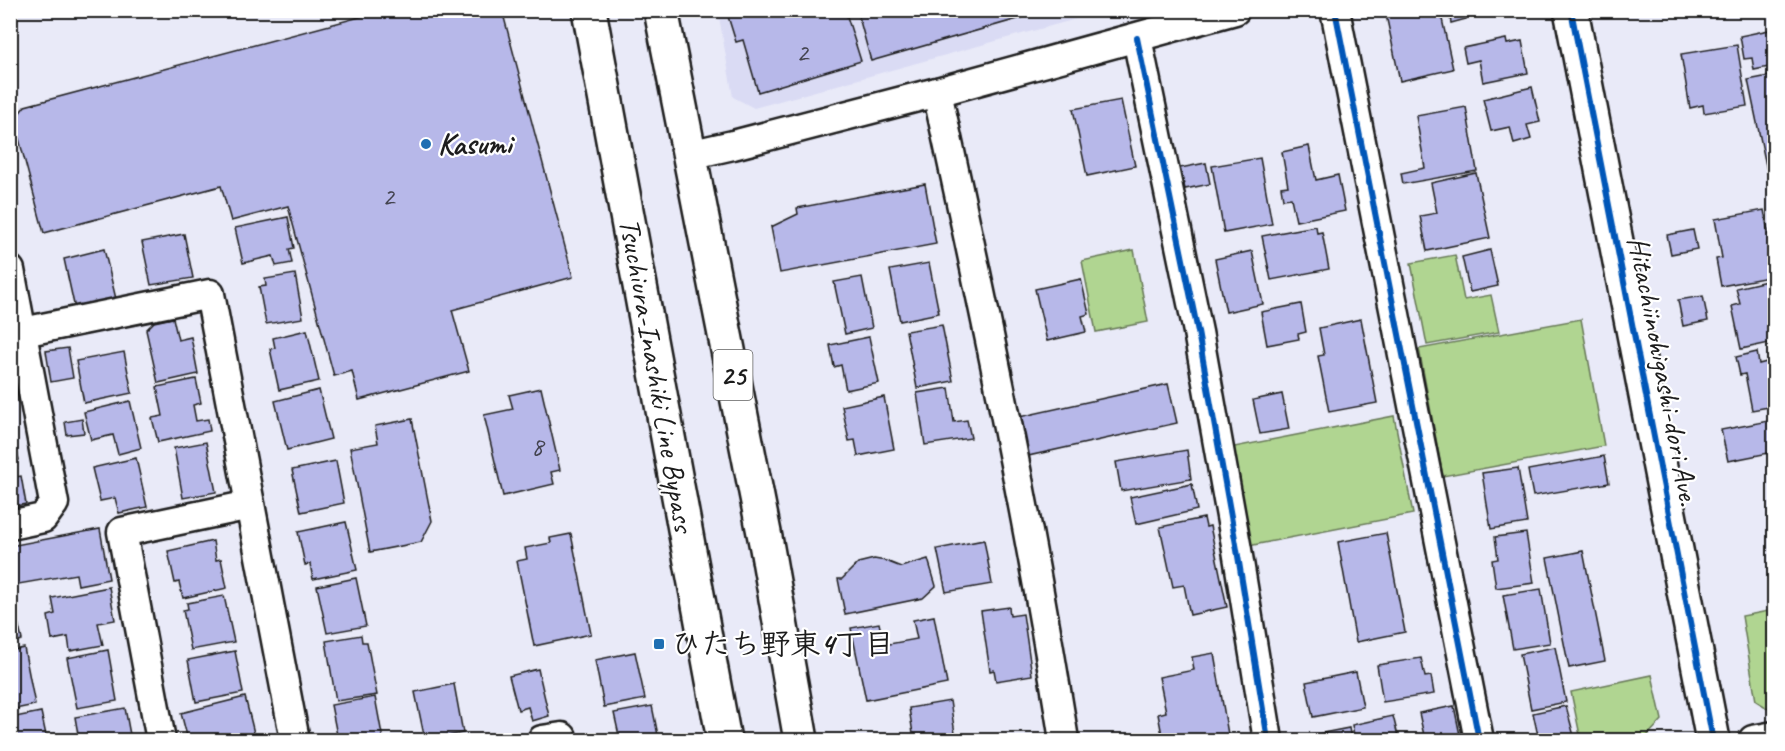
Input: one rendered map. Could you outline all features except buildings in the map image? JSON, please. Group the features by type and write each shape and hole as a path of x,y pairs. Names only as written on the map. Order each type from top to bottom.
{"main road":[{"name":"Tsuchiura-Inashiki Line Bypass","path":"589,10 724,741"},
{"name":"25","path":"661,10 767,548 801,741"},
{"name":"Hitachiinohigashi-dori Ave.","path":"1571,10 1713,741"}],"street":[{"path":"690,155 937,92 1235,10"},
{"path":"1335,10 1479,741"},
{"path":"1137,38 1198,332 1268,741"},
{"path":"937,92 1000,380 1046,628 1064,741"},
{"path":"10,270 54,503 43,518 10,525"},
{"path":"23,332 210,294 295,741"},
{"path":"161,741 122,532 250,505"},
{"path":"1753,741 1774,736"},
{"path":"542,741 562,737 563,741"}],"shaded area":[{"path":"718,11 1105,11 754,108 733,97"}],"green space":[{"path":"1134,250 1148,322 1096,332 1082,261"},
{"path":"1455,255 1464,300 1491,295 1499,332 1427,345 1411,263"},
{"path":"1581,319 1604,446 1443,476 1419,349"},
{"path":"1394,416 1413,514 1248,546 1229,448"},
{"path":"1774,610 1774,712 1756,701 1742,616"},
{"path":"1652,675 1662,720 1645,738 1581,740 1571,692"}],"cycle path":[{"path":"1335,10 1479,740"},
{"path":"1571,10 1713,740"},
{"path":"1137,38 1198,332 1268,740"}],"place":[{"name":"Kasumi","path":"426,144"},
{"name":"ひたち野東4丁目","path":"659,644"}]}
